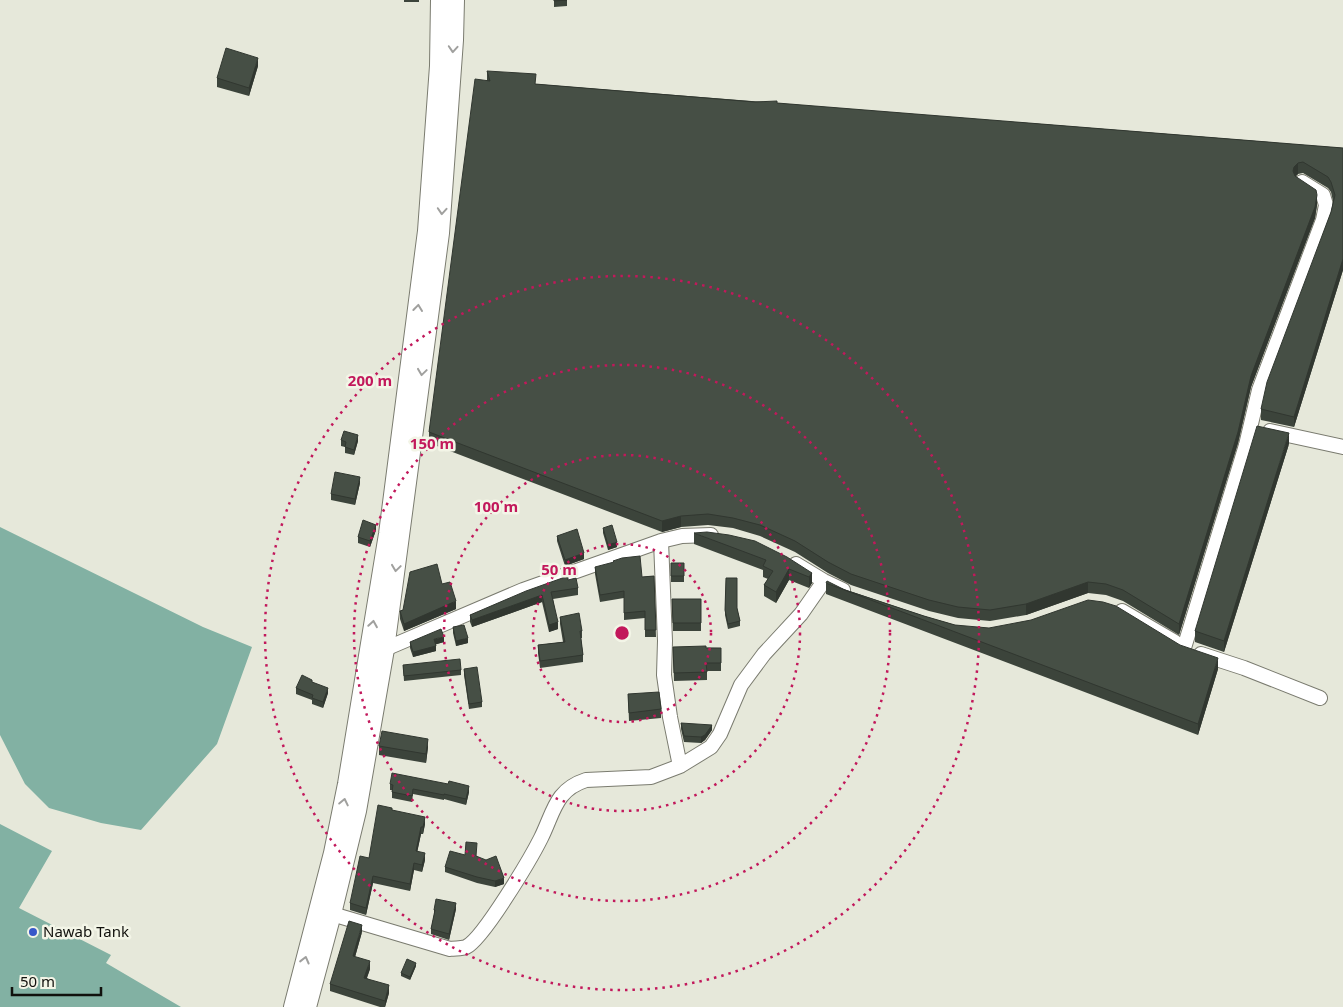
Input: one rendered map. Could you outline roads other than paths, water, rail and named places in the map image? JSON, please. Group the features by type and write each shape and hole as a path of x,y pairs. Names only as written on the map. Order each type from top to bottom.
{"main road":[{"path":"293,1007 379,654 388,534 427,231 439,66 440,0"},
{"path":"307,1007 357,811 440,233 454,40 455,0"}],"street":[{"path":"1184,648 1246,445 1259,390 1324,220 1326,205 1323,195 1302,182"},
{"path":"1250,427 1343,447"},
{"path":"379,654 523,590 661,541 682,536 707,534 723,536"},
{"path":"661,541 665,641 664,675 680,766"},
{"path":"783,556 824,581 857,596"},
{"path":"332,914 450,949 466,947 477,938 508,895 541,838 556,803 566,792 577,783 586,780 651,777 680,766 711,747 720,734 741,685 764,654 801,614 824,581"},
{"path":"1112,607 1120,609 1184,648 1244,668 1320,698"}],"water":[{"path":"0,527 203,627 252,647 217,744 141,830 101,823 49,808 25,784 0,735"},
{"name":"Nawab Tank","path":"0,824 52,851 19,908 111,955 106,963 181,1007 0,1007"}],"place":[{"name":"Nawab Tank","path":"33,932"}]}
